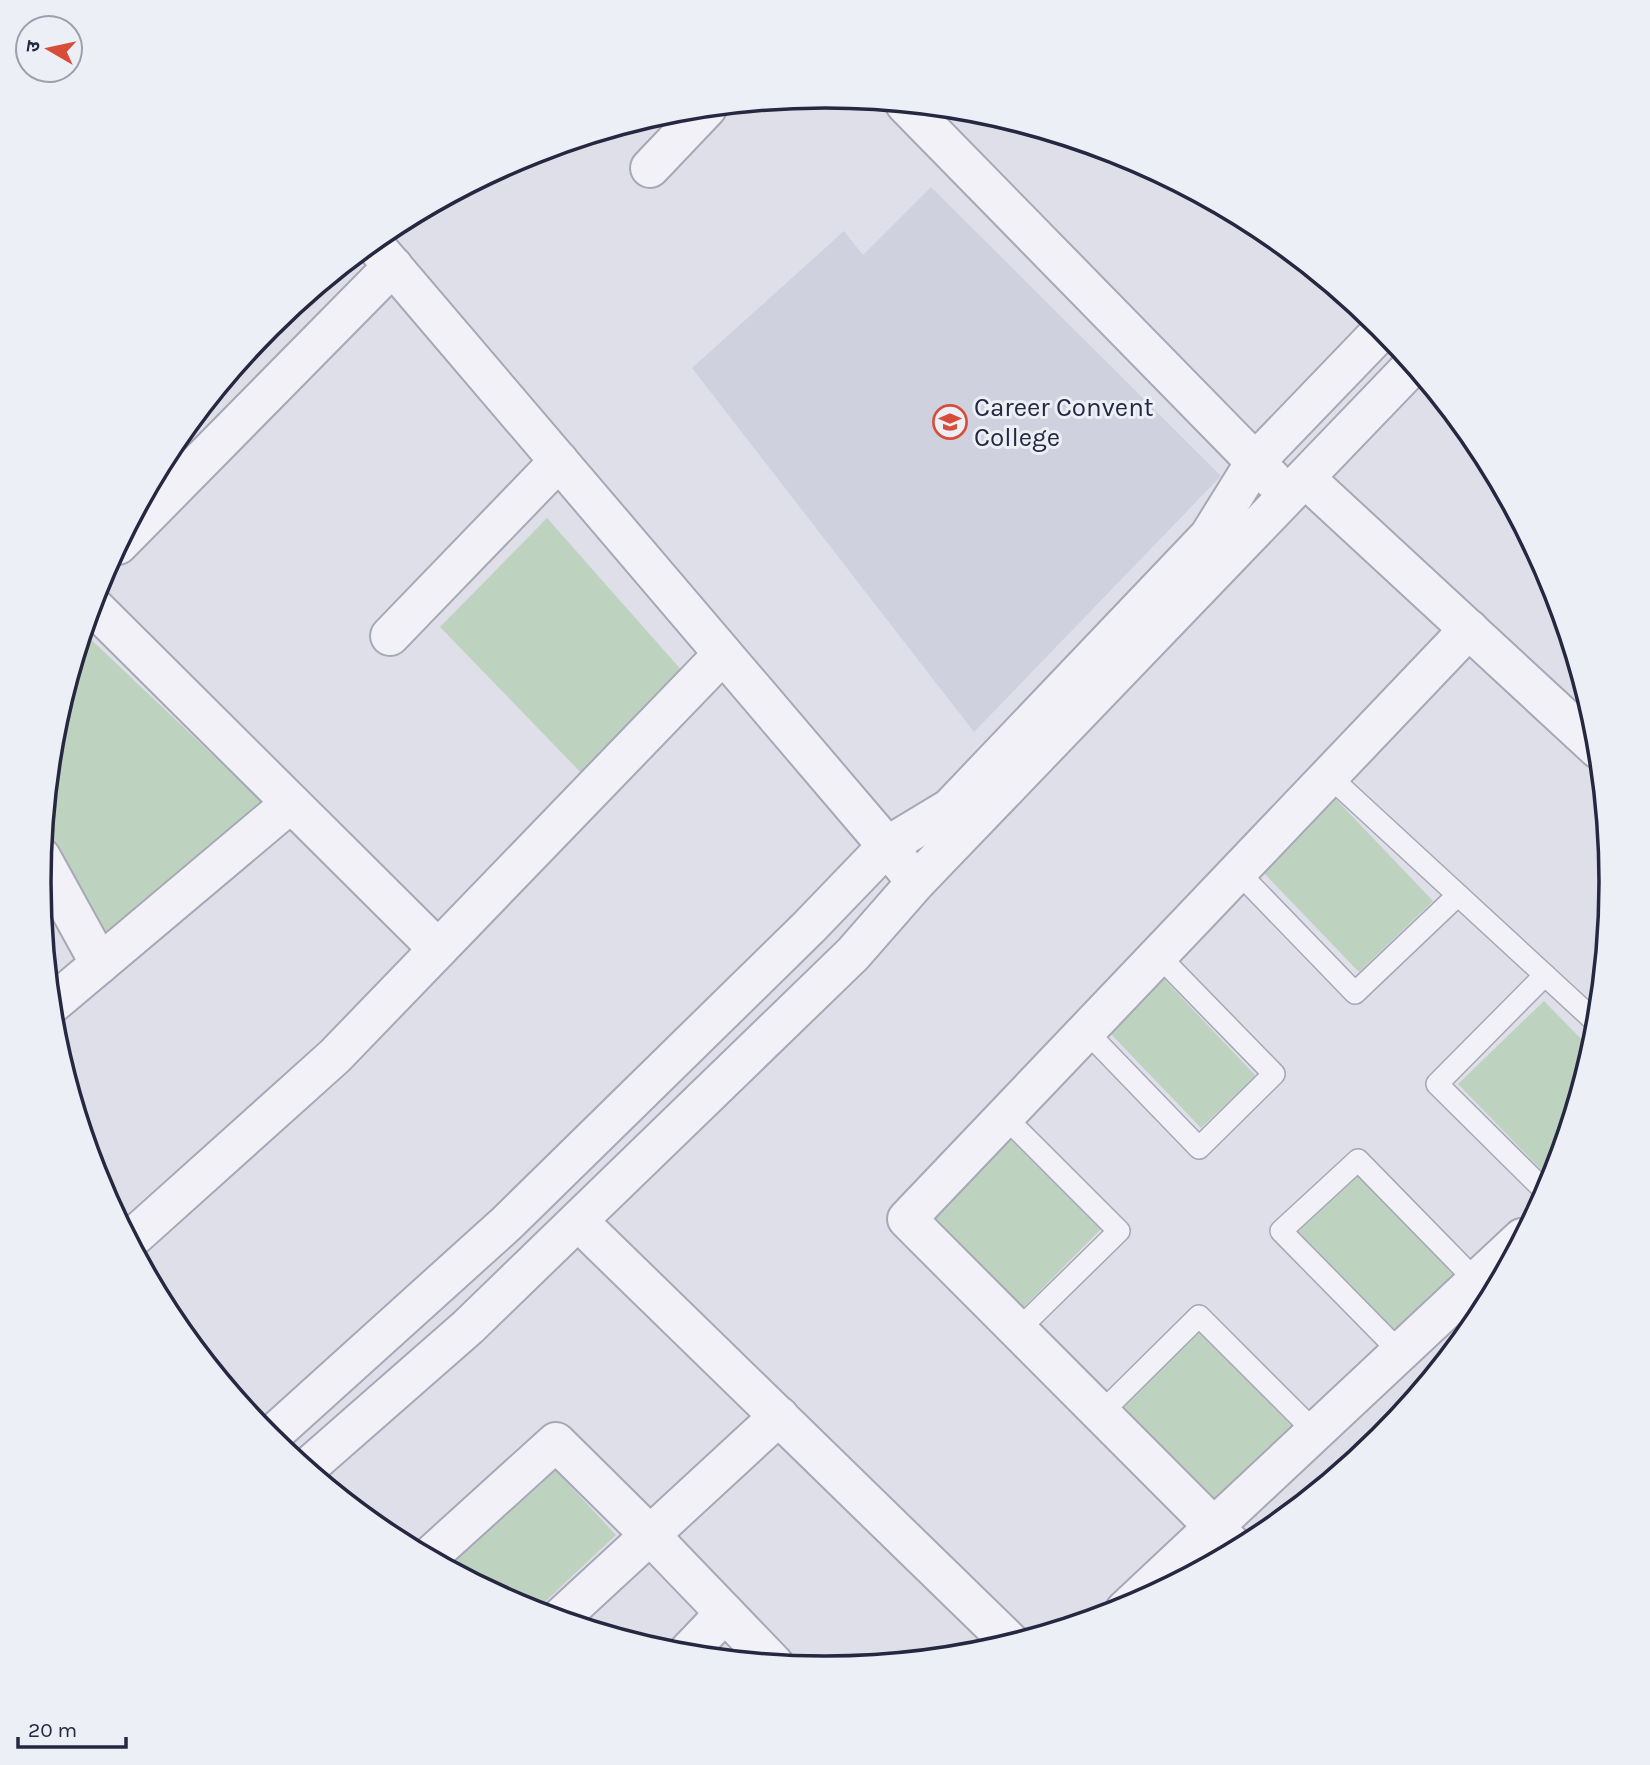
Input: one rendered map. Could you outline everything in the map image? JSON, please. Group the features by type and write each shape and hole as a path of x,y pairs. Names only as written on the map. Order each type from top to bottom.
{"street":[{"path":"915,114 1255,463 1297,486 1469,629 1585,737"},
{"path":"650,168 696,119"},
{"path":"142,519 383,254 916,882"},
{"path":"278,1430 507,1223 809,927 887,846 950,808 1209,536 1255,463 1375,338"},
{"path":"313,1463 468,1327 853,954 916,882 1407,372"},
{"path":"390,636 559,461"},
{"path":"100,613 438,949"},
{"path":"1226,1538 907,1219 1469,629"},
{"path":"136,1235 335,1056 723,654"},
{"path":"59,998 291,803"},
{"path":"51,875 100,964"},
{"path":"578,1221 1003,1635"},
{"path":"1182,1569 1226,1538 1315,1432 1400,1352 1484,1289"},
{"path":"566,1612 779,1416"},
{"path":"435,1551 556,1442 764,1654"},
{"path":"694,1645 725,1613"}],"lane":[{"path":"1329,776 1588,1014"},
{"path":"1238,872 1355,993 1458,895"},
{"path":"1086,1031 1199,1148 1274,1074 1158,955"},
{"path":"1538,1184 1437,1084 1545,975"},
{"path":"1004,1116 1119,1231 1018,1330"},
{"path":"1400,1352 1281,1231 1358,1160 1484,1289"},
{"path":"1101,1413 1199,1316 1315,1432"}],"shaded area":[{"name":"Career Convent College","path":"931,187 1221,476 974,732 692,368 844,231 863,255"}],"green space":[{"path":"547,518 684,673 588,780 440,627"},
{"path":"90,639 270,809 96,942 51,861 57,781 77,682"},
{"path":"1333,796 1433,901 1359,972 1259,868"},
{"path":"1163,978 1256,1076 1201,1128 1108,1031"},
{"path":"1544,1001 1583,1040 1573,1083 1543,1172 1458,1084"},
{"path":"1011,1140 1101,1229 1022,1309 932,1221"},
{"path":"1356,1173 1458,1278 1399,1337 1297,1231"},
{"path":"1198,1331 1297,1431 1217,1511 1118,1410"},
{"path":"548,1462 616,1535 543,1603 447,1558"}],"place":[{"name":"Career Convent College","path":"950,422"}]}
